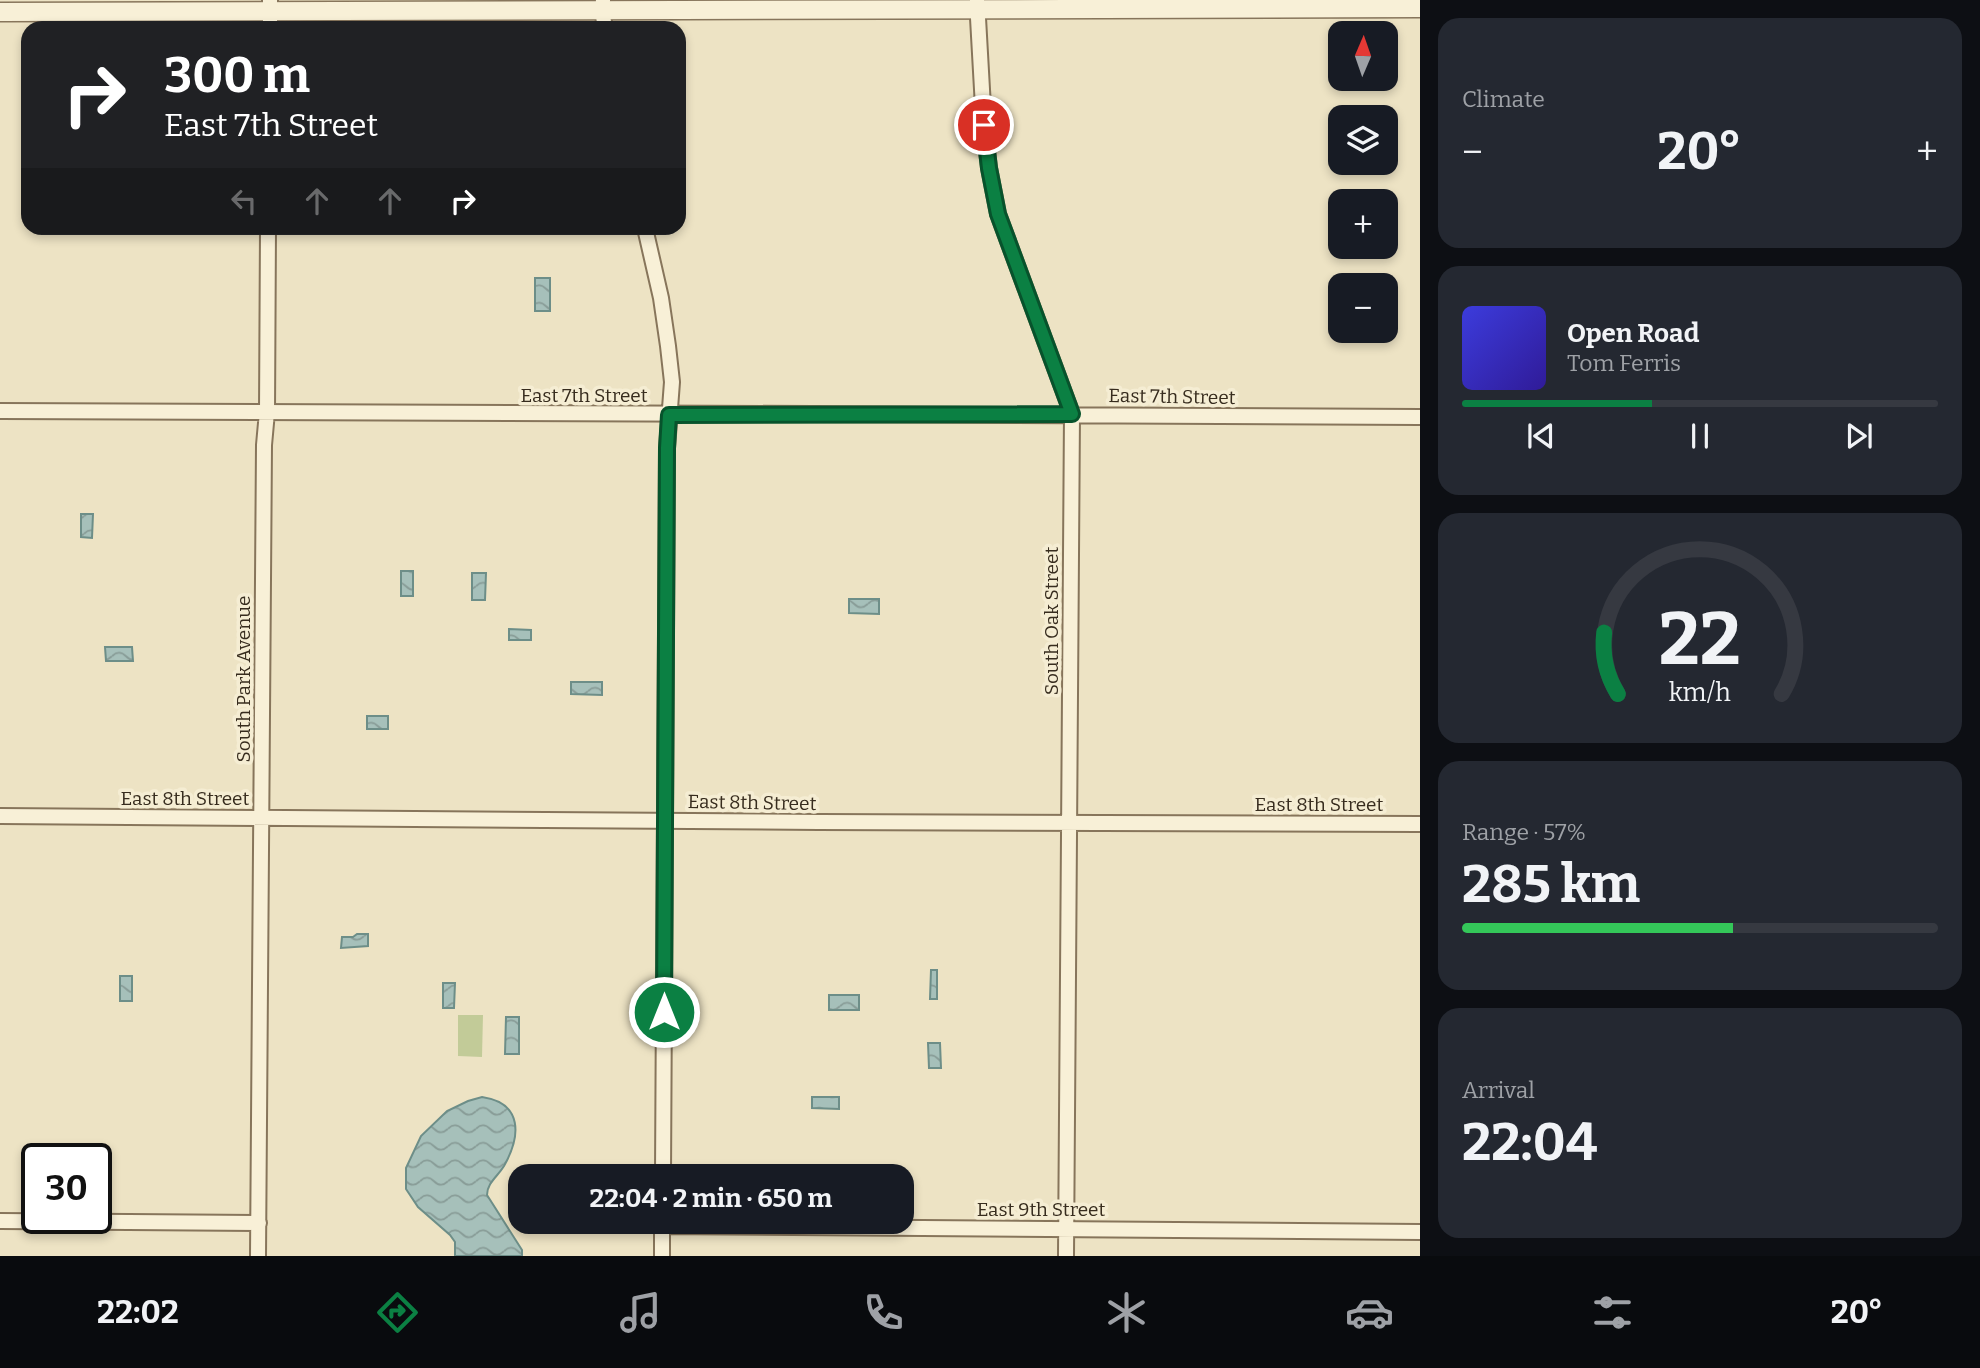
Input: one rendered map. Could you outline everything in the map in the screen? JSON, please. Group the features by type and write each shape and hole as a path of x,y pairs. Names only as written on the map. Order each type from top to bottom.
{"street":[{"path":"0,12 603,13 977,5 1420,8"},
{"name":"South Oak Street","path":"977,5 984,125 998,214 1072,414 1066,1256"},
{"name":"South Park Avenue","path":"258,1256 268,235"},
{"path":"647,235 661,298 672,382 667,448 663,1164"},
{"name":"East 7th Street","path":"0,411 669,415 1072,414 1420,418"},
{"name":"East 8th Street","path":"0,816 1420,824"},
{"path":"0,1221 259,1223"},
{"name":"East 9th Street","path":"914,1227 1420,1233"},
{"path":"662,1234 662,1256"}],"green space":[{"path":"458,1015 483,1015 482,1057 458,1056"}],"water":[{"path":"535,278 550,278 550,311 535,311"},
{"path":"81,514 93,514 92,538 81,537"},
{"path":"401,571 413,571 413,596 401,596"},
{"path":"472,573 486,573 485,600 472,600"},
{"path":"849,599 879,599 879,614 849,613"},
{"path":"509,629 531,630 531,640 509,640"},
{"path":"105,647 132,647 133,661 106,661"},
{"path":"571,682 602,682 602,695 571,694"},
{"path":"367,716 388,716 388,729 367,729"},
{"path":"357,934 368,934 368,946 341,948 342,937 353,937"},
{"path":"931,970 937,970 937,999 930,999"},
{"path":"120,976 132,976 132,1001 120,1001"},
{"path":"443,983 455,983 454,1008 443,1008"},
{"path":"829,995 859,995 859,1010 829,1010"},
{"path":"506,1017 519,1017 519,1054 505,1054"},
{"path":"928,1043 940,1043 941,1068 929,1068"},
{"path":"482,1097 495,1100 505,1106 515,1123 510,1155 491,1183 487,1195 508,1228 508,1234 512,1234 522,1250 522,1256 455,1256 455,1242 450,1235 418,1207 406,1189 406,1168 421,1136 447,1111"},
{"path":"812,1097 839,1097 839,1109 812,1108"}],"route":[{"path":"664,1012 669,415 1072,414 998,214 984,125"}]}
